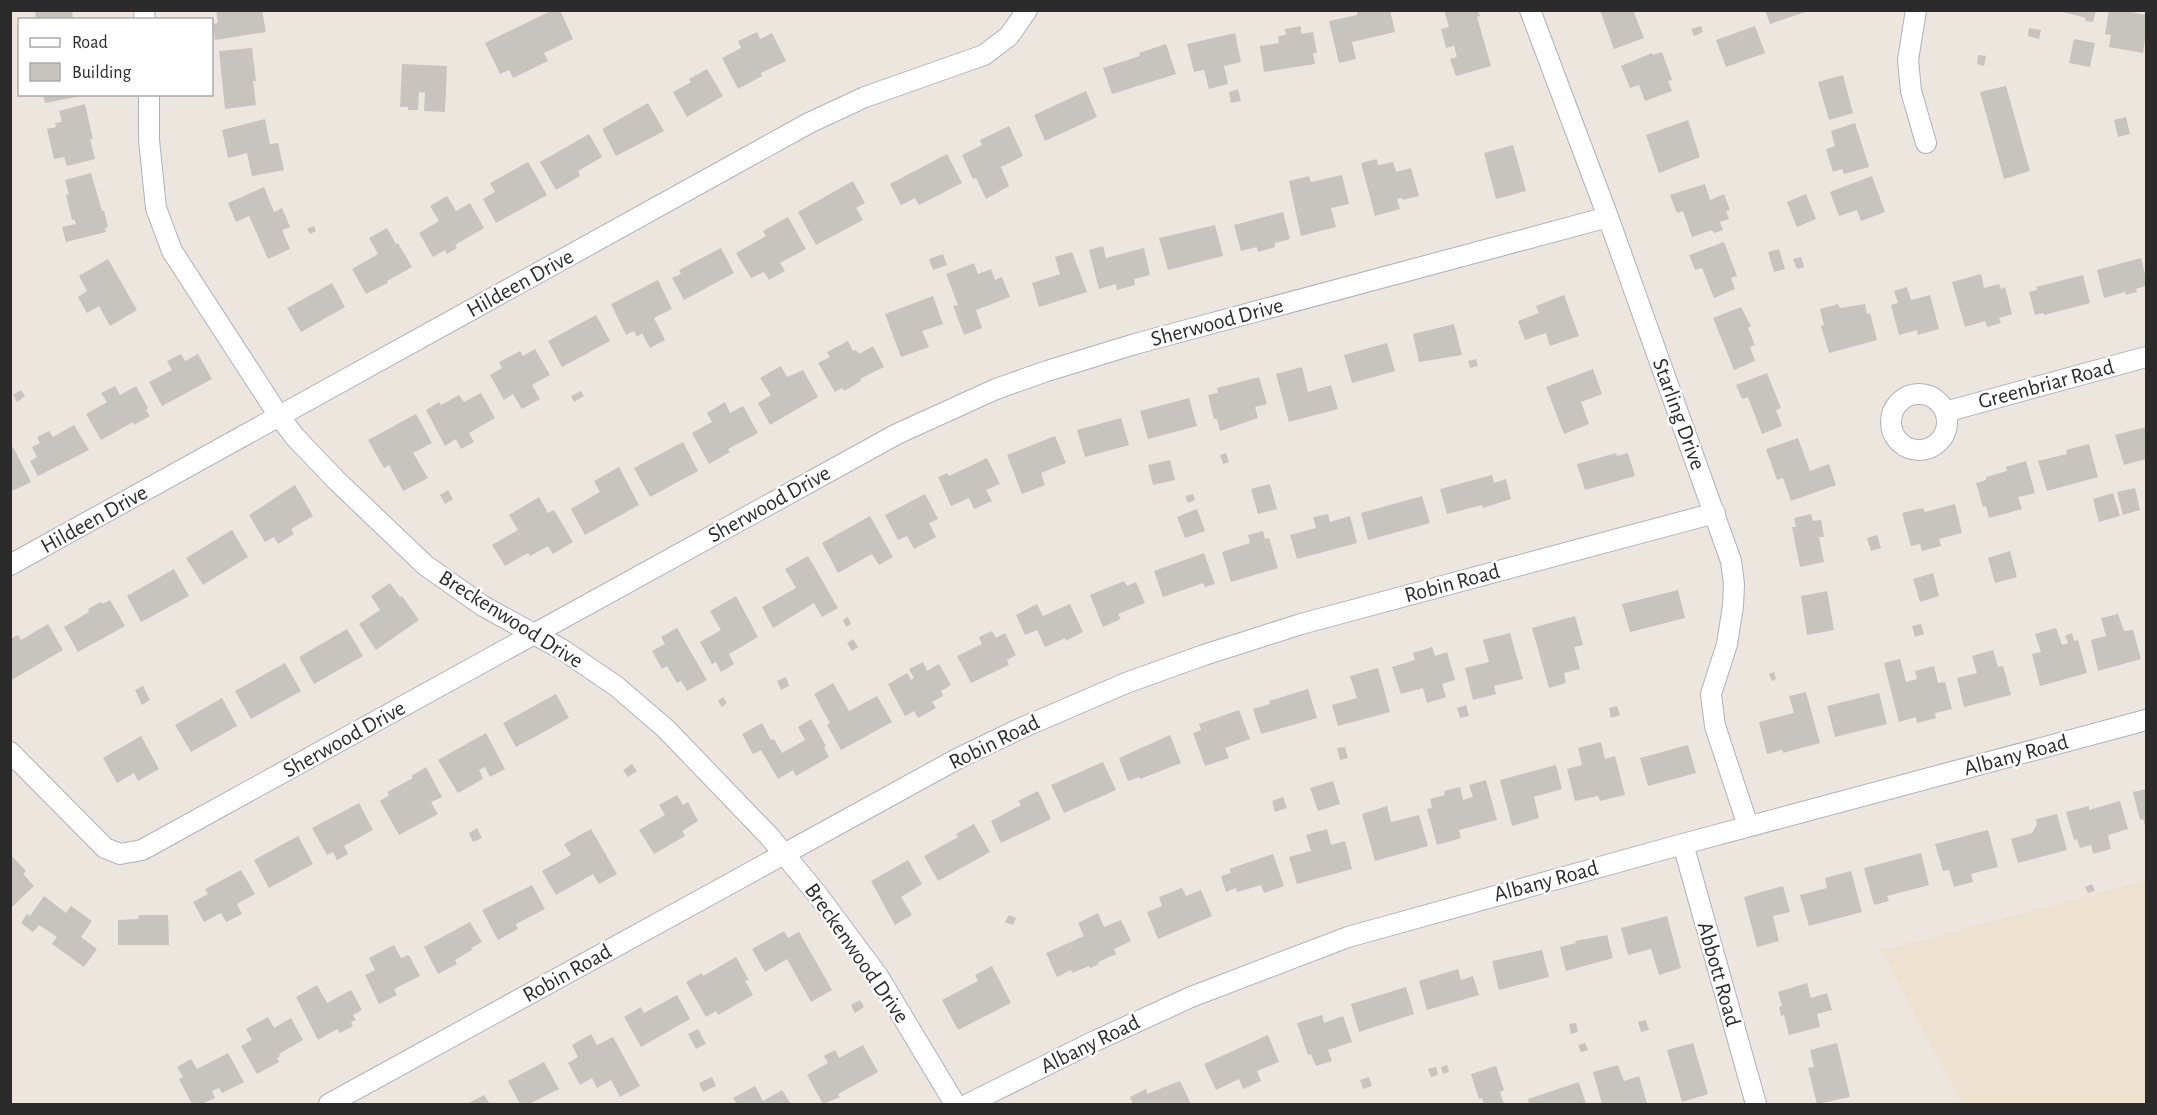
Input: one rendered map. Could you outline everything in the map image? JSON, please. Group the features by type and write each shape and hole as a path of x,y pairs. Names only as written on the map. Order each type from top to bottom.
{"street":[{"name":"Hildeen Drive","path":"10,565 809,123 865,97 984,55 1009,36 1027,10"},
{"name":"Starling Drive","path":"1530,10 1608,217 1731,561 1734,584 1731,627 1713,685 1712,710 1714,726 1748,826"},
{"path":"1916,10 1908,60 1911,91 1926,143"},
{"name":"Breckenwood Drive","path":"149,96 151,169 160,222 172,251 295,437 336,480 425,565 483,606 563,650 642,706 784,853 817,894 878,976 955,1104"},
{"name":"Sherwood Drive","path":"10,752 105,848 120,854 142,850 897,434 996,389 1135,344 1608,217"},
{"name":"Greenbriar Road","path":"1945,412 2146,357"},
{"name":"Robin Road","path":"329,1104 957,759 1017,730 1126,683 1301,624 1715,513"},
{"name":"Albany Road","path":"969,1104 1095,1041 1180,1002 1289,958 1398,922 2146,720"},
{"name":"Abbott Road","path":"1683,844 1756,1104"}],"shaded area":[{"path":"2146,880 2146,1104 1962,1104 1881,951"}],"building":[{"path":"35,10 72,10 73,18 36,18"},
{"path":"216,10 262,10 266,32 215,40 213,24 218,23"},
{"path":"553,10 560,10 573,39 544,53 548,61 513,78 509,70 500,74 485,43"},
{"path":"1390,10 1395,32 1352,42 1356,59 1339,63 1329,21 1357,15 1357,12"},
{"path":"1444,10 1478,10 1480,16 1477,17 1491,66 1456,76 1450,59 1457,57 1454,46 1446,48 1441,29 1449,27"},
{"path":"1600,10 1633,10 1644,38 1614,49"},
{"path":"1765,10 1808,10 1808,11 1770,24"},
{"path":"2055,10 2096,10 2093,22"},
{"path":"2109,10 2146,15 2146,41 2143,53 2109,47 2111,35 2105,34"},
{"path":"1301,26 1301,34 1313,32 1317,53 1313,53 1315,64 1264,72 1260,46 1279,43 1278,36 1286,35 1285,29"},
{"path":"1701,26 1703,32 1694,36 1691,29"},
{"path":"1755,26 1765,53 1726,67 1716,40"},
{"path":"2029,28 2041,30 2039,39 2028,36"},
{"path":"757,32 760,39 772,33 786,61 761,73 762,76 738,89 722,58 741,48 738,41"},
{"path":"1235,33 1241,62 1224,66 1228,84 1209,89 1204,70 1194,72 1187,44"},
{"path":"2074,39 2095,43 2090,67 2069,63"},
{"path":"1166,44 1176,74 1112,94 1103,68 1140,56 1139,53"},
{"path":"252,48 256,105 225,109 219,51"},
{"path":"1662,52 1672,80 1668,81 1672,91 1645,101 1639,85 1630,88 1621,66 1652,53 1653,55"},
{"path":"1978,55 1986,56 1984,66 1977,64"},
{"path":"402,64 447,66 445,112 424,111 425,93 419,92 418,110 400,107"},
{"path":"707,69 723,96 687,117 673,92 691,82 689,79"},
{"path":"1843,75 1853,113 1829,120 1818,82"},
{"path":"2006,86 2030,171 2004,179 1980,92"},
{"path":"1238,89 1241,101 1231,103 1229,92"},
{"path":"1086,91 1097,117 1045,141 1034,115"},
{"path":"43,96 82,96 45,103"},
{"path":"648,103 664,131 616,156 602,129"},
{"path":"85,104 95,159 67,166 64,157 54,159 47,129 56,127 55,123 62,122 59,111"},
{"path":"2126,117 2130,134 2118,137 2114,120"},
{"path":"265,119 270,144 278,143 284,170 252,176 247,153 228,158 222,130"},
{"path":"1688,120 1700,157 1659,173 1646,135"},
{"path":"1855,123 1869,167 1844,174 1842,169 1833,172 1826,149 1835,146 1831,131"},
{"path":"1009,126 1023,156 1001,167 1009,186 986,199 976,178 973,179 962,155 982,145 980,140"},
{"path":"589,134 602,157 578,171 580,176 556,190 540,162"},
{"path":"1513,145 1526,191 1496,199 1484,153"},
{"path":"947,154 962,183 919,205 915,198 901,205 890,184"},
{"path":"1377,159 1378,165 1393,162 1396,172 1411,168 1419,196 1403,200 1402,198 1397,199 1400,209 1375,216 1361,163"},
{"path":"528,162 547,195 496,223 483,199 495,192 490,183"},
{"path":"91,173 108,227 105,228 106,232 66,242 62,227 76,224 74,219 72,220 65,180"},
{"path":"1342,175 1349,204 1331,208 1336,227 1301,236 1289,181 1309,176 1311,182"},
{"path":"1872,176 1885,212 1861,221 1857,210 1839,216 1830,192"},
{"path":"853,181 865,203 856,208 863,220 816,245 798,212"},
{"path":"1705,184 1710,200 1724,194 1730,210 1726,211 1729,219 1720,222 1723,230 1714,233 1712,230 1692,237 1683,211 1677,213 1670,195"},
{"path":"264,187 274,212 282,208 290,227 282,230 290,249 268,259 249,216 236,222 228,203"},
{"path":"1806,194 1816,219 1797,227 1787,202"},
{"path":"447,196 456,211 470,203 484,228 455,245 457,248 447,254 445,250 433,257 419,233 439,221 430,206"},
{"path":"1283,212 1290,239 1275,243 1275,247 1258,252 1257,247 1241,251 1234,225"},
{"path":"788,217 806,249 780,263 785,271 769,280 764,272 751,278 736,253 766,236 763,231"},
{"path":"1215,225 1223,256 1168,270 1159,238"},
{"path":"314,226 316,231 310,234 307,229"},
{"path":"387,228 412,267 366,294 352,269 378,254 369,238"},
{"path":"1724,242 1737,276 1731,278 1735,289 1714,298 1702,268 1695,270 1689,255"},
{"path":"1103,246 1106,258 1144,248 1150,275 1134,279 1135,285 1117,290 1116,284 1099,289 1089,250"},
{"path":"721,248 734,273 684,300 672,278 681,274 679,270"},
{"path":"1779,249 1785,269 1774,272 1768,252"},
{"path":"1072,252 1087,292 1039,307 1032,283 1060,274 1055,257"},
{"path":"943,254 947,265 933,270 929,259"},
{"path":"1801,257 1804,267 1797,269 1793,259"},
{"path":"2141,258 2146,286 2136,289 2137,292 2126,295 2125,292 2104,298 2097,270"},
{"path":"108,259 137,310 110,326 99,306 87,313 78,297 87,291 79,276"},
{"path":"974,263 978,274 991,269 995,280 1002,277 1010,297 976,310 982,328 964,335 953,306 958,305 946,274"},
{"path":"1981,274 1984,288 1999,284 2001,289 2005,287 2012,314 1999,318 2001,323 1987,327 1985,321 1965,327 1952,282"},
{"path":"2083,275 2090,303 2044,315 2043,313 2035,315 2029,292 2037,290 2036,287"},
{"path":"658,280 672,309 654,318 665,340 650,348 642,333 637,337 634,331 626,335 611,304"},
{"path":"332,283 345,307 301,332 287,308"},
{"path":"1907,287 1911,300 1930,295 1939,329 1918,335 1917,330 1899,335 1891,305 1898,303 1894,291"},
{"path":"1564,295 1579,336 1550,346 1546,333 1525,340 1518,321 1539,313 1536,306"},
{"path":"933,296 943,324 922,331 929,347 901,357 885,314"},
{"path":"1838,304 1840,308 1865,304 1867,314 1870,313 1877,340 1829,353 1821,326 1824,325 1820,309"},
{"path":"1741,307 1751,326 1748,328 1755,345 1750,347 1755,361 1734,370 1713,318"},
{"path":"596,315 610,341 562,367 548,341"},
{"path":"1454,324 1462,355 1419,362 1413,334"},
{"path":"848,341 853,351 856,350 859,354 873,346 884,367 860,379 861,381 844,391 842,388 835,392 818,363 830,357 827,352"},
{"path":"1387,343 1395,371 1352,383 1344,355"},
{"path":"535,349 550,375 532,385 540,399 522,409 513,394 504,400 490,375 502,368 499,362 520,351 523,356"},
{"path":"181,354 185,361 198,354 212,379 162,406 149,382 172,370 167,361"},
{"path":"1476,359 1478,366 1470,368 1468,361"},
{"path":"781,366 787,377 803,370 818,397 770,425 758,403 771,395 760,378"},
{"path":"1302,367 1308,392 1331,385 1338,409 1289,422 1276,374"},
{"path":"1593,369 1602,394 1581,402 1589,424 1564,434 1546,387"},
{"path":"1767,373 1781,408 1776,410 1782,426 1762,434 1748,397 1742,399 1736,385"},
{"path":"1259,377 1267,404 1255,407 1258,418 1220,431 1217,419 1214,419 1208,395 1218,393 1217,388"},
{"path":"115,386 120,395 136,386 150,416 134,425 133,422 101,440 86,414 107,402 101,393"},
{"path":"21,390 25,396 17,402 13,395"},
{"path":"581,391 584,396 574,402 571,396"},
{"path":"481,393 495,418 469,433 474,442 461,449 456,439 445,446 426,410 439,402 441,405 459,395 464,402"},
{"path":"1189,398 1197,426 1148,439 1140,411"},
{"path":"725,402 730,413 743,406 758,433 728,449 730,452 709,464 692,433 712,422 707,413"},
{"path":"416,414 432,443 413,453 428,478 403,491 389,465 384,468 368,440"},
{"path":"1121,418 1129,445 1085,457 1077,430"},
{"path":"74,425 89,450 38,476 30,461 37,457 32,447 40,443 37,437 49,431 53,437"},
{"path":"2146,427 2146,459 2124,465 2115,435"},
{"path":"1055,436 1066,463 1041,473 1045,485 1022,494 1007,455"},
{"path":"1798,438 1810,471 1829,464 1836,485 1791,501 1783,478 1777,480 1766,449"},
{"path":"683,442 698,471 650,497 634,468"},
{"path":"2089,444 2098,477 2047,491 2038,461 2067,454 2066,450"},
{"path":"13,447 31,482 10,492 10,449"},
{"path":"1226,453 1229,462 1223,464 1220,455"},
{"path":"1616,453 1617,456 1628,453 1635,476 1585,490 1577,464"},
{"path":"987,458 1000,484 986,490 992,501 974,509 969,498 951,506 938,477 947,473 949,476"},
{"path":"1170,460 1175,480 1153,485 1148,465"},
{"path":"2026,461 2035,493 2018,497 2022,509 1989,518 1976,483 1986,480 1986,477 2007,471 2006,467"},
{"path":"619,467 639,505 585,535 571,509 600,492 594,481"},
{"path":"1492,475 1494,483 1506,479 1511,499 1483,508 1482,505 1447,514 1440,489"},
{"path":"1270,484 1277,509 1258,514 1251,489"},
{"path":"295,485 313,516 291,529 294,534 278,544 274,537 265,542 249,515"},
{"path":"2135,488 2140,510 2123,515 2117,492"},
{"path":"448,490 453,499 445,504 440,495"},
{"path":"2113,493 2120,516 2099,522 2093,499"},
{"path":"925,494 938,519 929,523 936,537 914,549 907,536 898,540 885,515"},
{"path":"1193,494 1195,500 1188,503 1185,496"},
{"path":"1422,496 1430,523 1368,540 1361,513"},
{"path":"539,497 548,513 554,510 573,542 553,554 548,546 530,556 528,553 505,566 492,545 518,530 509,515"},
{"path":"1955,504 1962,533 1939,539 1941,546 1922,551 1920,544 1911,546 1902,513 1923,508 1925,512"},
{"path":"1197,509 1205,531 1185,538 1177,517"},
{"path":"1328,514 1330,522 1350,516 1357,543 1297,559 1290,535 1316,528 1313,517"},
{"path":"1811,514 1813,521 1821,520 1824,537 1819,537 1824,562 1800,567 1792,527 1796,527 1794,518"},
{"path":"870,516 893,557 879,565 872,554 838,573 822,543"},
{"path":"232,530 248,557 203,585 186,558"},
{"path":"1263,531 1265,539 1269,538 1278,568 1231,582 1222,552 1250,543 1248,535"},
{"path":"1877,535 1881,548 1871,551 1867,538"},
{"path":"2010,551 2017,577 1995,583 1988,558"},
{"path":"1204,553 1215,584 1205,587 1203,583 1163,597 1154,571"},
{"path":"808,556 838,608 822,617 814,603 773,628 762,607 796,588 785,569"},
{"path":"174,569 189,596 141,622 127,596"},
{"path":"1933,573 1939,596 1920,602 1913,579"},
{"path":"1124,581 1127,586 1136,582 1145,603 1118,614 1121,619 1103,627 1090,595"},
{"path":"390,583 419,620 376,650 359,624 380,610 371,596"},
{"path":"1678,590 1685,618 1630,632 1622,604"},
{"path":"1827,591 1834,630 1807,635 1801,596"},
{"path":"736,596 758,637 729,654 734,664 721,672 716,662 712,664 700,642 721,630 710,611"},
{"path":"110,600 125,626 78,652 64,627 89,612 88,609"},
{"path":"1037,604 1043,616 1070,604 1083,632 1066,641 1065,638 1045,647 1037,630 1025,635 1016,615"},
{"path":"2118,614 2124,631 2133,630 2141,659 2098,671 2091,640 2106,636 2101,618"},
{"path":"1575,616 1583,645 1574,647 1580,669 1564,673 1566,683 1549,688 1532,628"},
{"path":"848,617 851,624 846,627 843,620"},
{"path":"48,624 63,650 10,681 10,639 18,635 21,640"},
{"path":"1921,624 1924,634 1915,637 1912,626"},
{"path":"677,628 707,680 687,691 681,681 677,683 667,666 662,669 652,651 665,644 661,637"},
{"path":"2056,628 2062,645 2068,643 2065,636 2072,633 2074,641 2078,640 2087,673 2040,686 2032,654 2041,652 2035,634"},
{"path":"347,629 363,656 314,684 299,657"},
{"path":"992,631 996,638 1005,633 1016,655 1007,660 1009,665 971,683 957,656 982,644 979,637"},
{"path":"1510,633 1523,679 1494,686 1496,694 1473,700 1465,668 1489,662 1483,640"},
{"path":"853,639 858,647 852,651 847,643"},
{"path":"1432,647 1435,656 1447,652 1455,680 1442,684 1446,697 1427,703 1423,688 1401,694 1392,667 1415,660 1413,653"},
{"path":"1993,650 1998,667 2003,666 2011,695 1964,707 1957,678 1977,673 1972,656"},
{"path":"1900,659 1906,682 1917,679 1915,671 1934,666 1938,683 1945,682 1952,709 1935,713 1936,718 1917,723 1916,717 1899,722 1884,663"},
{"path":"923,662 927,671 939,664 951,685 941,691 943,696 932,702 936,708 918,718 914,711 905,716 888,684 907,673 911,680 914,678 909,669"},
{"path":"285,663 301,691 251,719 235,691"},
{"path":"1378,668 1390,712 1338,726 1332,705 1357,698 1350,676"},
{"path":"1774,672 1776,679 1772,681 1769,674"},
{"path":"786,677 789,686 781,690 777,681"},
{"path":"833,683 849,711 877,696 892,722 841,750 827,725 830,723 814,694"},
{"path":"143,686 150,700 142,705 135,690"},
{"path":"1308,689 1317,718 1261,734 1253,709 1270,704 1269,701"},
{"path":"1806,692 1820,743 1783,753 1782,750 1767,754 1759,722 1794,713 1789,696"},
{"path":"1879,693 1887,724 1835,737 1827,706"},
{"path":"556,694 569,718 516,747 503,723"},
{"path":"723,697 727,703 722,707 718,701"},
{"path":"222,698 237,726 191,752 175,725"},
{"path":"1466,705 1469,716 1460,718 1457,708"},
{"path":"1617,706 1620,715 1611,718 1609,708"},
{"path":"1239,710 1250,739 1225,748 1229,758 1205,766 1193,733 1201,730 1199,724"},
{"path":"811,719 826,746 824,747 829,757 796,776 793,770 778,779 761,750 753,754 742,734 762,723 771,740 774,739 782,753 805,740 798,727"},
{"path":"486,733 505,769 490,777 485,767 479,770 483,779 458,793 438,760"},
{"path":"1170,735 1181,763 1140,779 1139,777 1128,781 1119,758"},
{"path":"141,736 159,769 138,781 134,773 117,783 103,758"},
{"path":"1601,742 1605,759 1615,756 1625,795 1600,801 1598,796 1575,801 1567,769 1582,765 1578,748"},
{"path":"1688,745 1696,773 1648,786 1640,758"},
{"path":"1345,747 1348,758 1340,760 1337,748"},
{"path":"1103,762 1116,790 1064,813 1051,785"},
{"path":"632,764 637,771 628,777 623,770"},
{"path":"1556,765 1562,789 1534,797 1539,818 1512,826 1500,780"},
{"path":"426,767 442,797 431,802 438,814 399,835 380,801 389,795 387,792 413,778 411,776"},
{"path":"1486,780 1497,820 1459,830 1461,838 1437,845 1427,809 1432,808 1430,799 1445,795 1444,791 1460,787 1463,800 1473,797 1469,785"},
{"path":"1333,781 1340,804 1318,811 1310,788"},
{"path":"2146,789 2146,828 2143,819 2140,820 2133,792"},
{"path":"1038,791 1051,819 1001,843 991,821 1021,805 1018,801"},
{"path":"677,795 683,805 688,802 698,821 682,831 685,836 654,854 639,830 665,815 659,805"},
{"path":"1283,797 1287,808 1275,812 1272,801"},
{"path":"2120,801 2128,829 2108,835 2111,849 2093,854 2091,845 2080,848 2077,839 2074,840 2066,812 2089,806 2089,810"},
{"path":"359,803 373,830 344,846 348,854 337,860 333,852 327,855 312,828"},
{"path":"1387,806 1391,822 1419,815 1428,846 1375,861 1362,814"},
{"path":"2057,814 2067,850 2018,863 2011,839 2032,833 2037,824 2036,819"},
{"path":"974,824 990,852 938,881 924,856 958,837 956,834"},
{"path":"477,828 482,838 473,842 469,833"},
{"path":"591,829 617,874 599,884 593,874 556,895 542,871 571,855 564,844"},
{"path":"1327,829 1331,845 1345,841 1352,869 1297,884 1289,857 1311,851 1306,835"},
{"path":"1988,830 1998,867 1971,874 1973,882 1954,887 1949,870 1943,871 1935,844"},
{"path":"298,836 313,864 269,888 254,860"},
{"path":"1921,853 1929,885 1887,896 1889,901 1874,905 1864,868"},
{"path":"10,854 26,871 23,874 34,886 10,909"},
{"path":"1273,854 1284,886 1264,893 1261,885 1237,892 1236,888 1226,892 1221,876 1231,873 1229,869"},
{"path":"908,860 922,884 901,897 912,915 895,925 871,881"},
{"path":"241,870 255,894 237,904 242,914 226,922 221,913 204,922 193,902 208,894 205,889"},
{"path":"1851,871 1862,912 1809,926 1800,895 1827,888 1825,878"},
{"path":"2092,884 2095,891 2088,893 2085,887"},
{"path":"532,885 545,909 516,924 518,929 498,940 482,910"},
{"path":"1783,886 1790,912 1773,916 1779,941 1757,947 1744,897"},
{"path":"1182,888 1186,896 1201,890 1212,916 1158,939 1147,912 1162,906 1159,897"},
{"path":"44,896 66,913 71,906 92,921 81,937 97,949 84,967 52,944 57,937 39,925 33,932 21,923 27,914 30,916"},
{"path":"1098,913 1104,927 1121,920 1131,941 1114,949 1116,954 1098,962 1099,964 1072,973 1071,970 1057,977 1046,953 1084,936 1078,923"},
{"path":"139,915 168,915 169,945 118,945 118,920 138,919"},
{"path":"1009,915 1016,918 1013,925 1005,922"},
{"path":"1667,916 1681,968 1659,975 1651,949 1628,955 1621,928"},
{"path":"470,922 482,942 455,960 457,964 438,974 424,947"},
{"path":"784,931 788,938 799,932 832,990 811,1002 787,959 765,972 752,949"},
{"path":"1607,935 1613,958 1566,971 1560,947 1576,943 1575,941"},
{"path":"394,945 401,958 408,955 410,957 420,976 394,989 397,995 379,1004 365,975 375,970 369,958"},
{"path":"1542,950 1549,977 1499,990 1492,961"},
{"path":"736,957 749,980 745,981 753,995 718,1015 716,1011 706,1017 686,982 702,973 703,976"},
{"path":"992,966 1011,1003 958,1030 942,1000 978,981 975,975"},
{"path":"1458,969 1461,980 1473,976 1479,995 1427,1010 1419,981"},
{"path":"1807,983 1811,998 1827,993 1832,1010 1817,1014 1820,1027 1789,1035 1784,1015 1781,1016 1779,1007 1782,1006 1778,992"},
{"path":"317,985 327,1003 351,990 362,1010 353,1015 356,1020 351,1022 353,1026 340,1033 337,1029 318,1040 296,997"},
{"path":"1406,987 1414,1014 1359,1032 1351,1004"},
{"path":"677,995 690,1019 641,1047 624,1017 641,1007 644,1013"},
{"path":"860,1000 864,1007 855,1013 851,1005"},
{"path":"1322,1015 1324,1023 1343,1016 1352,1042 1328,1050 1332,1061 1316,1066 1311,1054 1308,1055 1297,1023"},
{"path":"268,1017 274,1028 291,1018 303,1040 279,1054 277,1058 279,1062 257,1074 241,1046 252,1040 246,1029"},
{"path":"1646,1020 1649,1030 1641,1032 1638,1022"},
{"path":"1576,1023 1578,1032 1571,1034 1569,1024"},
{"path":"698,1029 706,1044 696,1049 688,1034"},
{"path":"591,1034 597,1045 613,1037 640,1086 620,1097 611,1080 597,1088 592,1078 580,1085 568,1063 578,1057 572,1045"},
{"path":"1268,1035 1279,1062 1257,1071 1261,1081 1243,1089 1239,1079 1216,1090 1204,1064"},
{"path":"1585,1043 1588,1050 1581,1052 1578,1045"},
{"path":"1693,1043 1708,1094 1682,1102 1667,1050"},
{"path":"1837,1043 1850,1097 1817,1104 1808,1068 1814,1067 1810,1050"},
{"path":"863,1045 878,1072 838,1094 840,1097 823,1104 807,1075 828,1063 824,1056 835,1050 839,1058"},
{"path":"228,1053 244,1082 222,1093 219,1088 212,1091 215,1098 202,1104 192,1104 179,1079 183,1077 177,1067 191,1059 197,1069"},
{"path":"544,1062 559,1089 529,1104 520,1104 508,1081"},
{"path":"1447,1065 1449,1072 1443,1074 1441,1067"},
{"path":"1618,1065 1624,1081 1639,1076 1647,1103 1602,1104 1593,1072"},
{"path":"1496,1066 1504,1090 1500,1092 1504,1104 1484,1104 1482,1098 1479,1099 1471,1074"},
{"path":"1436,1067 1438,1075 1431,1077 1428,1069"},
{"path":"712,1077 716,1086 703,1092 699,1083"},
{"path":"1369,1077 1372,1086 1363,1089 1360,1080"},
{"path":"1180,1081 1191,1104 1133,1104 1130,1097 1146,1089 1147,1094"},
{"path":"1579,1082 1586,1104 1529,1104 1528,1099"},
{"path":"755,1086 763,1101 782,1090 791,1104 737,1104 733,1098"},
{"path":"484,1095 490,1104 467,1104"}]}
